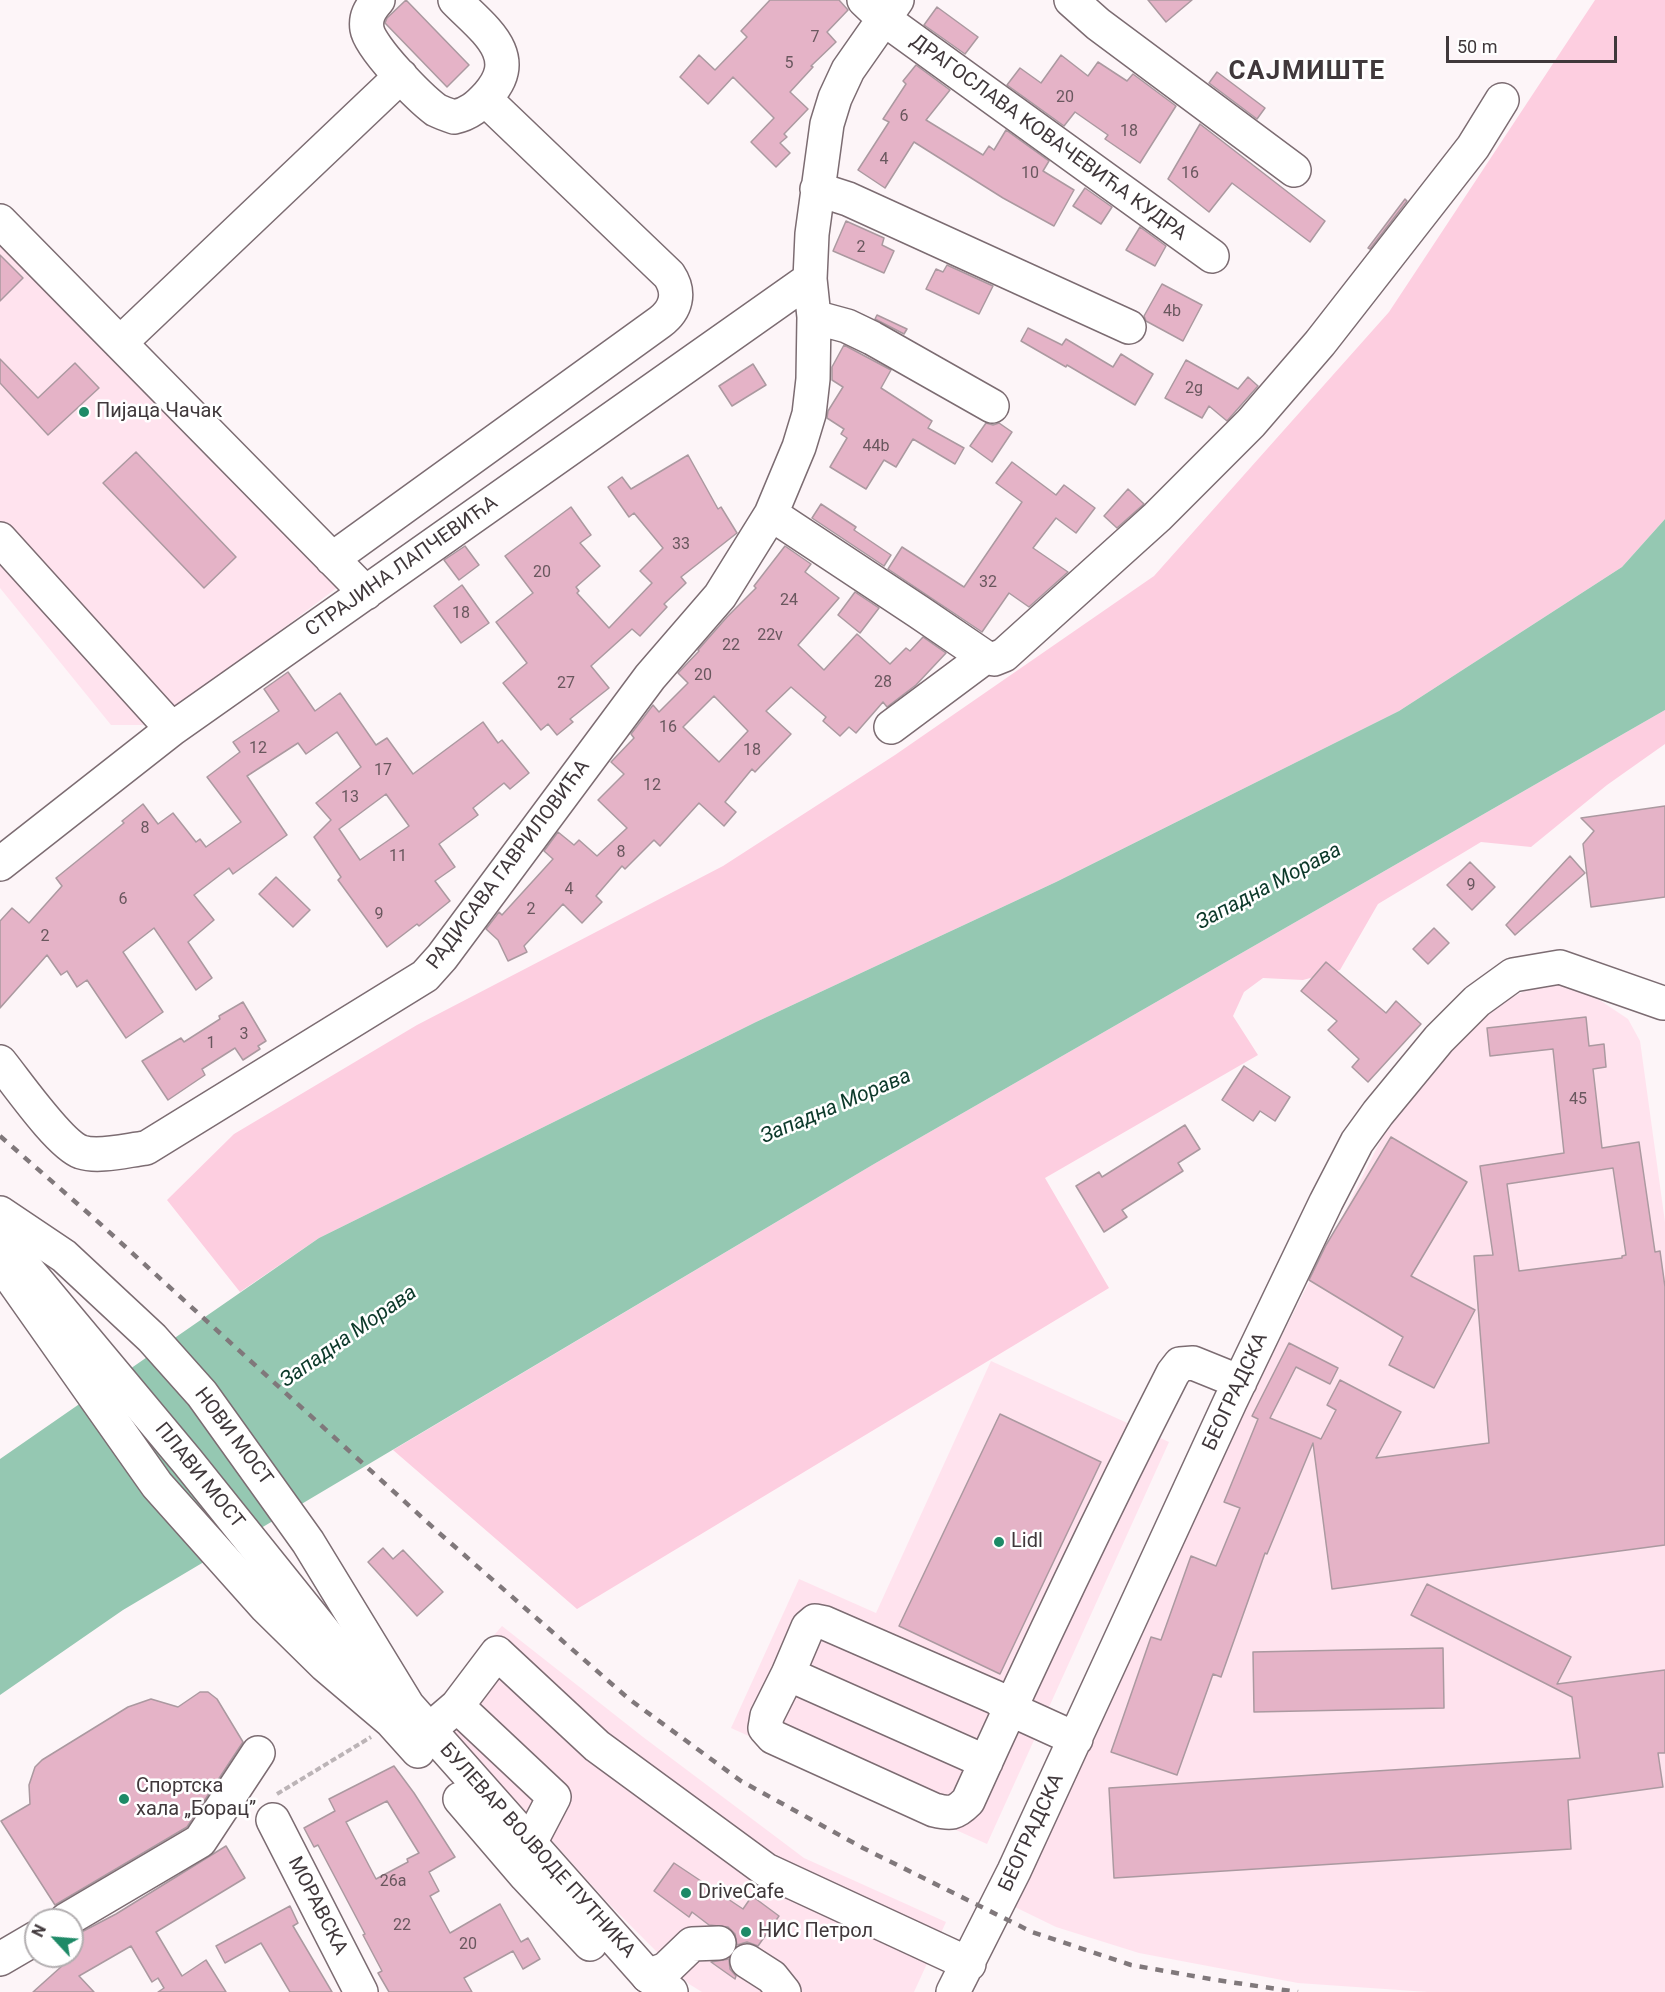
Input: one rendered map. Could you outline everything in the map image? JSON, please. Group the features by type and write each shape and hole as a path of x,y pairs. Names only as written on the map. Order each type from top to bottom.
{"street":[{"path":"378,0 370,9 367,19 369,37 373,45 436,110 454,117 473,110 485,99 498,84 502,71 501,53 497,43 455,0"},
{"path":"1071,0 1098,24 1294,170"},
{"name":"ДРАГОСЛАВА КОВАЧЕВИЋА КУДРА","path":"810,279 818,182 827,124 835,98 882,6 1212,256"},
{"path":"120,343 401,76"},
{"path":"332,559 660,322 673,308 676,290 669,275 485,99"},
{"path":"771,514 985,657 994,659 1005,656 1157,517 1251,423 1320,343 1466,157 1502,100"},
{"path":"818,182 859,204 1126,315"},
{"path":"0,221 366,592"},
{"name":"РАДИСАВА ГАВРИЛОВИЋА","path":"0,1062 62,1138 81,1152 104,1154 146,1148 425,976 449,948 650,677 720,596 771,514 809,414 813,379 814,317 810,279"},
{"name":"СТРАЈИНА ЛАПЧЕВИЋА","path":"0,864 172,729 810,279"},
{"path":"814,317 847,326 872,338 992,406"},
{"path":"0,539 172,729"},
{"path":"891,727 985,657"},
{"name":"БЕОГРАДСКА","path":"961,1978 1076,1739 1240,1382 1357,1142 1439,1039 1477,1001 1513,975 1560,967 1664,1006"},
{"name":"НОВИ МОСТ","path":"1,1222 64,1256 152,1338 202,1394 308,1542 400,1713"},
{"name":"ПЛАВИ МОСТ","path":"1,1222 180,1452 333,1643 400,1713"},
{"path":"0,1262 157,1485 266,1607 325,1665 400,1713"},
{"path":"1076,1739 1010,1709 997,1698 825,1623 815,1621 808,1627 767,1716 765,1728 773,1737 934,1810 950,1814 959,1810 968,1801 1010,1709 1125,1467 1173,1373 1180,1364 1193,1363 1240,1382"},
{"path":"429,1730 457,1707 497,1653 597,1746 766,1870 961,1978"},
{"path":"788,1674 986,1762"},
{"path":"457,1707 554,1797 530,1843"},
{"name":"БУЛЕВАР ВОЈВОДЕ ПУТНИКА","path":"400,1713 429,1730 530,1843 653,1987"},
{"name":"БУЛЕВАР ВОЈВОДЕ ПУТНИКА","path":"400,1713 526,1876 618,1974 653,1987"},
{"path":"84,1909 200,1841 258,1753"},
{"name":"МОРАВСКА","path":"273,1820 361,1992"},
{"path":"653,1987 666,1969 692,1944 719,1943"},
{"path":"0,1959 24,1945"},
{"path":"747,1961 771,1977 784,1992"}],"shaded area":[{"path":"1595,0 1665,0 1665,519 1622,567 1399,711 1056,882 756,1022 319,1238 240,1292 167,1200 234,1134 417,1025 723,866 895,755 1154,576 1389,312"},
{"name":"Пијаца Чачак","path":"0,238 338,587 155,725 111,725 0,588"},
{"path":"1665,710 1665,744 1607,785 1531,847 1481,842 1378,904 1340,970 1303,980 1263,978 1244,992 1233,1016 1258,1055 1045,1178 1109,1288 577,1609 393,1450 874,1164"},
{"path":"1561,985 1592,995 1628,1019 1640,1041 1665,1222 1665,1992 1428,1992 1298,1983 1139,1953 1056,1927 1015,1907 1262,1375 1383,1136 1456,1039 1487,1011 1530,988"},
{"path":"991,1361 1169,1442 987,1844 731,1728 799,1579 876,1613"},
{"path":"502,1626 643,1737 804,1858 946,1922 914,1992 702,1992 689,1984 608,1903 432,1707"}],"water":[{"name":"Западна Морава","path":"1665,519 1665,710 874,1164 123,1610 0,1695 0,1459 319,1238 756,1022 1056,882 1399,711 1622,567"}],"building":[{"path":"406,0 469,65 447,87 385,23 387,18"},
{"path":"770,0 839,0 848,10 827,32 836,42 811,66 813,67 790,92 808,109 784,134 787,137 780,143 790,153 776,167 751,142 774,118 733,77 708,104 680,77 699,55 715,70 747,37 741,31"},
{"path":"1148,0 1192,0 1166,22"},
{"path":"937,7 978,37 965,54 924,25"},
{"path":"1061,55 1088,76 1098,62 1127,81 1133,74 1176,106 1140,163 1105,139 1108,135 1075,112 1064,126 1007,85 1020,68 1041,83"},
{"path":"916,65 950,90 926,120 983,155 989,146 994,150 1006,130 1049,161 1043,171 1074,190 1054,226 1003,198 914,142 885,188 858,170 889,122 883,119 906,84 903,81"},
{"path":"1217,72 1265,108 1257,119 1209,83"},
{"path":"1200,124 1325,221 1310,242 1232,183 1209,212 1168,179"},
{"path":"1085,188 1112,207 1101,224 1073,206"},
{"path":"1405,199 1407,201 1370,249 1368,248"},
{"path":"846,221 884,238 882,245 894,251 884,273 833,251"},
{"path":"1140,227 1166,246 1155,266 1126,250"},
{"path":"0,255 23,278 0,301"},
{"path":"947,265 993,286 979,314 926,289 936,269 943,272"},
{"path":"1162,284 1202,305 1183,341 1146,321 1144,316"},
{"path":"877,315 907,329 904,334 875,319"},
{"path":"1028,328 1062,345 1066,339 1113,367 1121,354 1153,374 1135,405 1021,341"},
{"path":"844,345 891,370 881,388 932,421 928,428 964,448 955,464 913,439 896,467 884,460 866,489 830,467 847,438 841,434 844,429 827,418 828,411 843,387 832,380 832,367"},
{"path":"0,359 38,398 75,363 99,388 48,435 0,383"},
{"path":"1186,360 1238,389 1248,377 1258,386 1227,421 1209,406 1202,418 1165,398"},
{"path":"753,364 766,385 732,406 719,386"},
{"path":"986,423 993,425 999,423 1012,432 992,462 970,446"},
{"path":"136,452 236,557 204,588 103,483"},
{"path":"688,455 718,509 721,507 737,533 681,577 686,583 664,604 667,607 640,636 632,629 591,666 609,688 570,719 573,722 557,735 548,724 541,730 503,683 527,663 496,622 533,593 505,556 571,507 591,535 580,543 600,566 576,587 579,591 577,593 609,628 652,583 640,571 663,548 634,513 629,517 608,487 622,477 631,489"},
{"path":"1012,462 1056,495 1064,485 1095,508 1076,533 1056,518 1033,548 1068,572 1029,607 1009,593 982,632 888,569 902,547 964,587 1022,502 996,483"},
{"path":"1128,489 1144,504 1117,528 1104,516"},
{"path":"821,504 856,527 854,530 891,555 884,566 812,518"},
{"path":"465,546 479,565 459,580 444,560"},
{"path":"785,546 811,564 805,572 839,598 798,645 824,670 857,634 890,664 906,648 910,651 923,637 946,653 916,685 887,707 883,702 856,733 849,727 840,736 823,721 826,717 791,687 766,711 791,734 755,772 752,769 725,802 736,812 724,826 699,803 660,846 654,840 625,869 622,866 596,896 602,902 582,923 563,904 524,946 527,952 508,961 498,940 486,929 499,912 502,915 553,859 544,851 558,832 574,845 579,840 597,856 627,828 598,800 624,774 611,762 634,738 631,734 653,705 659,712 688,683 678,673 756,588 754,586","holes":["714,696 748,731 719,762 683,727"]},
{"path":"462,585 489,623 461,643 434,606"},
{"path":"855,592 879,608 860,633 838,615"},
{"path":"288,672 315,711 340,693 376,745 387,738 413,774 483,722 498,743 502,740 529,773 510,789 504,783 473,808 478,815 439,844 455,867 435,881 450,901 419,926 417,924 387,947 338,880 341,877 314,837 331,820 316,803 361,767 337,732 306,754 298,743 247,776 287,835 233,874 229,868 194,895 214,920 188,942 212,978 196,990 154,928 123,952 163,1012 126,1038 87,980 77,987 67,971 61,975 47,955 0,1008 0,921 12,908 29,923 62,886 56,878 124,823 122,821 143,804 158,824 173,813 196,842 200,839 206,847 241,822 207,777 240,752 233,742 279,711 264,689","holes":["386,794 409,826 360,860 339,829"]},
{"path":"1665,806 1665,897 1591,907 1583,844 1594,831 1581,818"},
{"path":"1570,856 1585,873 1515,935 1506,925"},
{"path":"1470,862 1495,887 1472,910 1447,885"},
{"path":"276,877 310,910 293,927 259,894"},
{"path":"1434,928 1449,943 1428,964 1413,949"},
{"path":"1326,962 1386,1013 1396,1001 1421,1024 1368,1082 1352,1067 1359,1059 1328,1030 1337,1021 1301,991"},
{"path":"243,1002 266,1041 258,1046 260,1049 243,1060 235,1048 202,1069 205,1075 168,1100 142,1061 181,1038 184,1042 220,1019 219,1016"},
{"path":"1586,1017 1589,1046 1604,1044 1606,1067 1593,1069 1602,1148 1639,1142 1655,1252 1660,1251 1665,1287 1665,1545 1332,1589 1313,1443 1267,1554 1265,1553 1221,1677 1213,1674 1177,1775 1111,1752 1151,1637 1161,1640 1191,1556 1216,1566 1240,1508 1224,1502 1258,1419 1252,1416 1289,1343 1338,1368 1330,1384 1296,1367 1270,1418 1321,1439 1336,1410 1327,1405 1340,1380 1401,1412 1376,1458 1489,1443 1474,1256 1493,1255 1480,1166 1564,1153 1553,1049 1490,1056 1487,1028","holes":["1613,1168 1626,1255 1622,1258 1519,1271 1507,1184"]},
{"path":"1244,1066 1290,1097 1275,1121 1260,1111 1253,1121 1222,1100"},
{"path":"1185,1125 1200,1149 1178,1163 1183,1171 1122,1210 1127,1217 1104,1232 1076,1186 1099,1172 1102,1177"},
{"path":"1391,1137 1467,1182 1411,1276 1475,1310 1434,1388 1389,1365 1403,1337 1309,1280 1326,1245"},
{"path":"1000,1414 1101,1462 1000,1674 899,1626"},
{"path":"383,1548 393,1559 403,1550 443,1592 417,1616 368,1562"},
{"path":"1427,1584 1571,1657 1557,1684 1665,1670 1665,1753 1658,1753 1663,1787 1568,1800 1571,1849 1114,1878 1109,1788 1580,1758 1572,1697 1411,1615"},
{"path":"1443,1648 1444,1708 1254,1712 1253,1652"},
{"name":"Спортска хала „Борац”","path":"200,1692 208,1692 217,1699 243,1742 187,1827 55,1905 1,1821 30,1804 29,1785 35,1767 42,1760 128,1707 151,1699 178,1707"},
{"path":"394,1766 455,1857 429,1872 439,1891 430,1896 450,1933 500,1904 521,1942 528,1938 540,1959 523,1969 513,1951 464,1978 472,1992 389,1992 378,1973 382,1971 363,1935 365,1934 318,1845 314,1847 304,1828 335,1811 329,1799","holes":["387,1801 419,1853 407,1859 408,1862 376,1879 346,1822"]},
{"path":"226,1846 245,1878 156,1932 182,1976 206,1960 226,1992 158,1992 164,1988 158,1978 152,1982 131,1946 79,1976 94,1992 33,1992 60,1968 84,1968 84,1931 116,1914"},
{"path":"674,1863 743,1909 752,1896 779,1916 758,1946 747,1942 737,1945 735,1934 728,1927 709,1925 692,1912 689,1917 654,1891"},
{"path":"290,1906 298,1923 293,1926 332,1992 290,1992 261,1943 225,1963 216,1946"},
{"path":"729,1959 730,1969 736,1976 735,1979 711,1962"}],"railway":[{"path":"0,1136 96,1220 438,1532 629,1699 741,1781 863,1848 1032,1932 1131,1965 1298,1992"}],"place":[{"name":"Пијаца Чачак","path":"84,412"},
{"name":"Lidl","path":"999,1542"},
{"name":"Спортска хала „Борац”","path":"124,1799"},
{"name":"DriveCafe","path":"686,1893"},
{"name":"НИС Петрол","path":"746,1932"}],"district":[{"name":"САЈМИШТЕ","path":"1307,72"}]}
